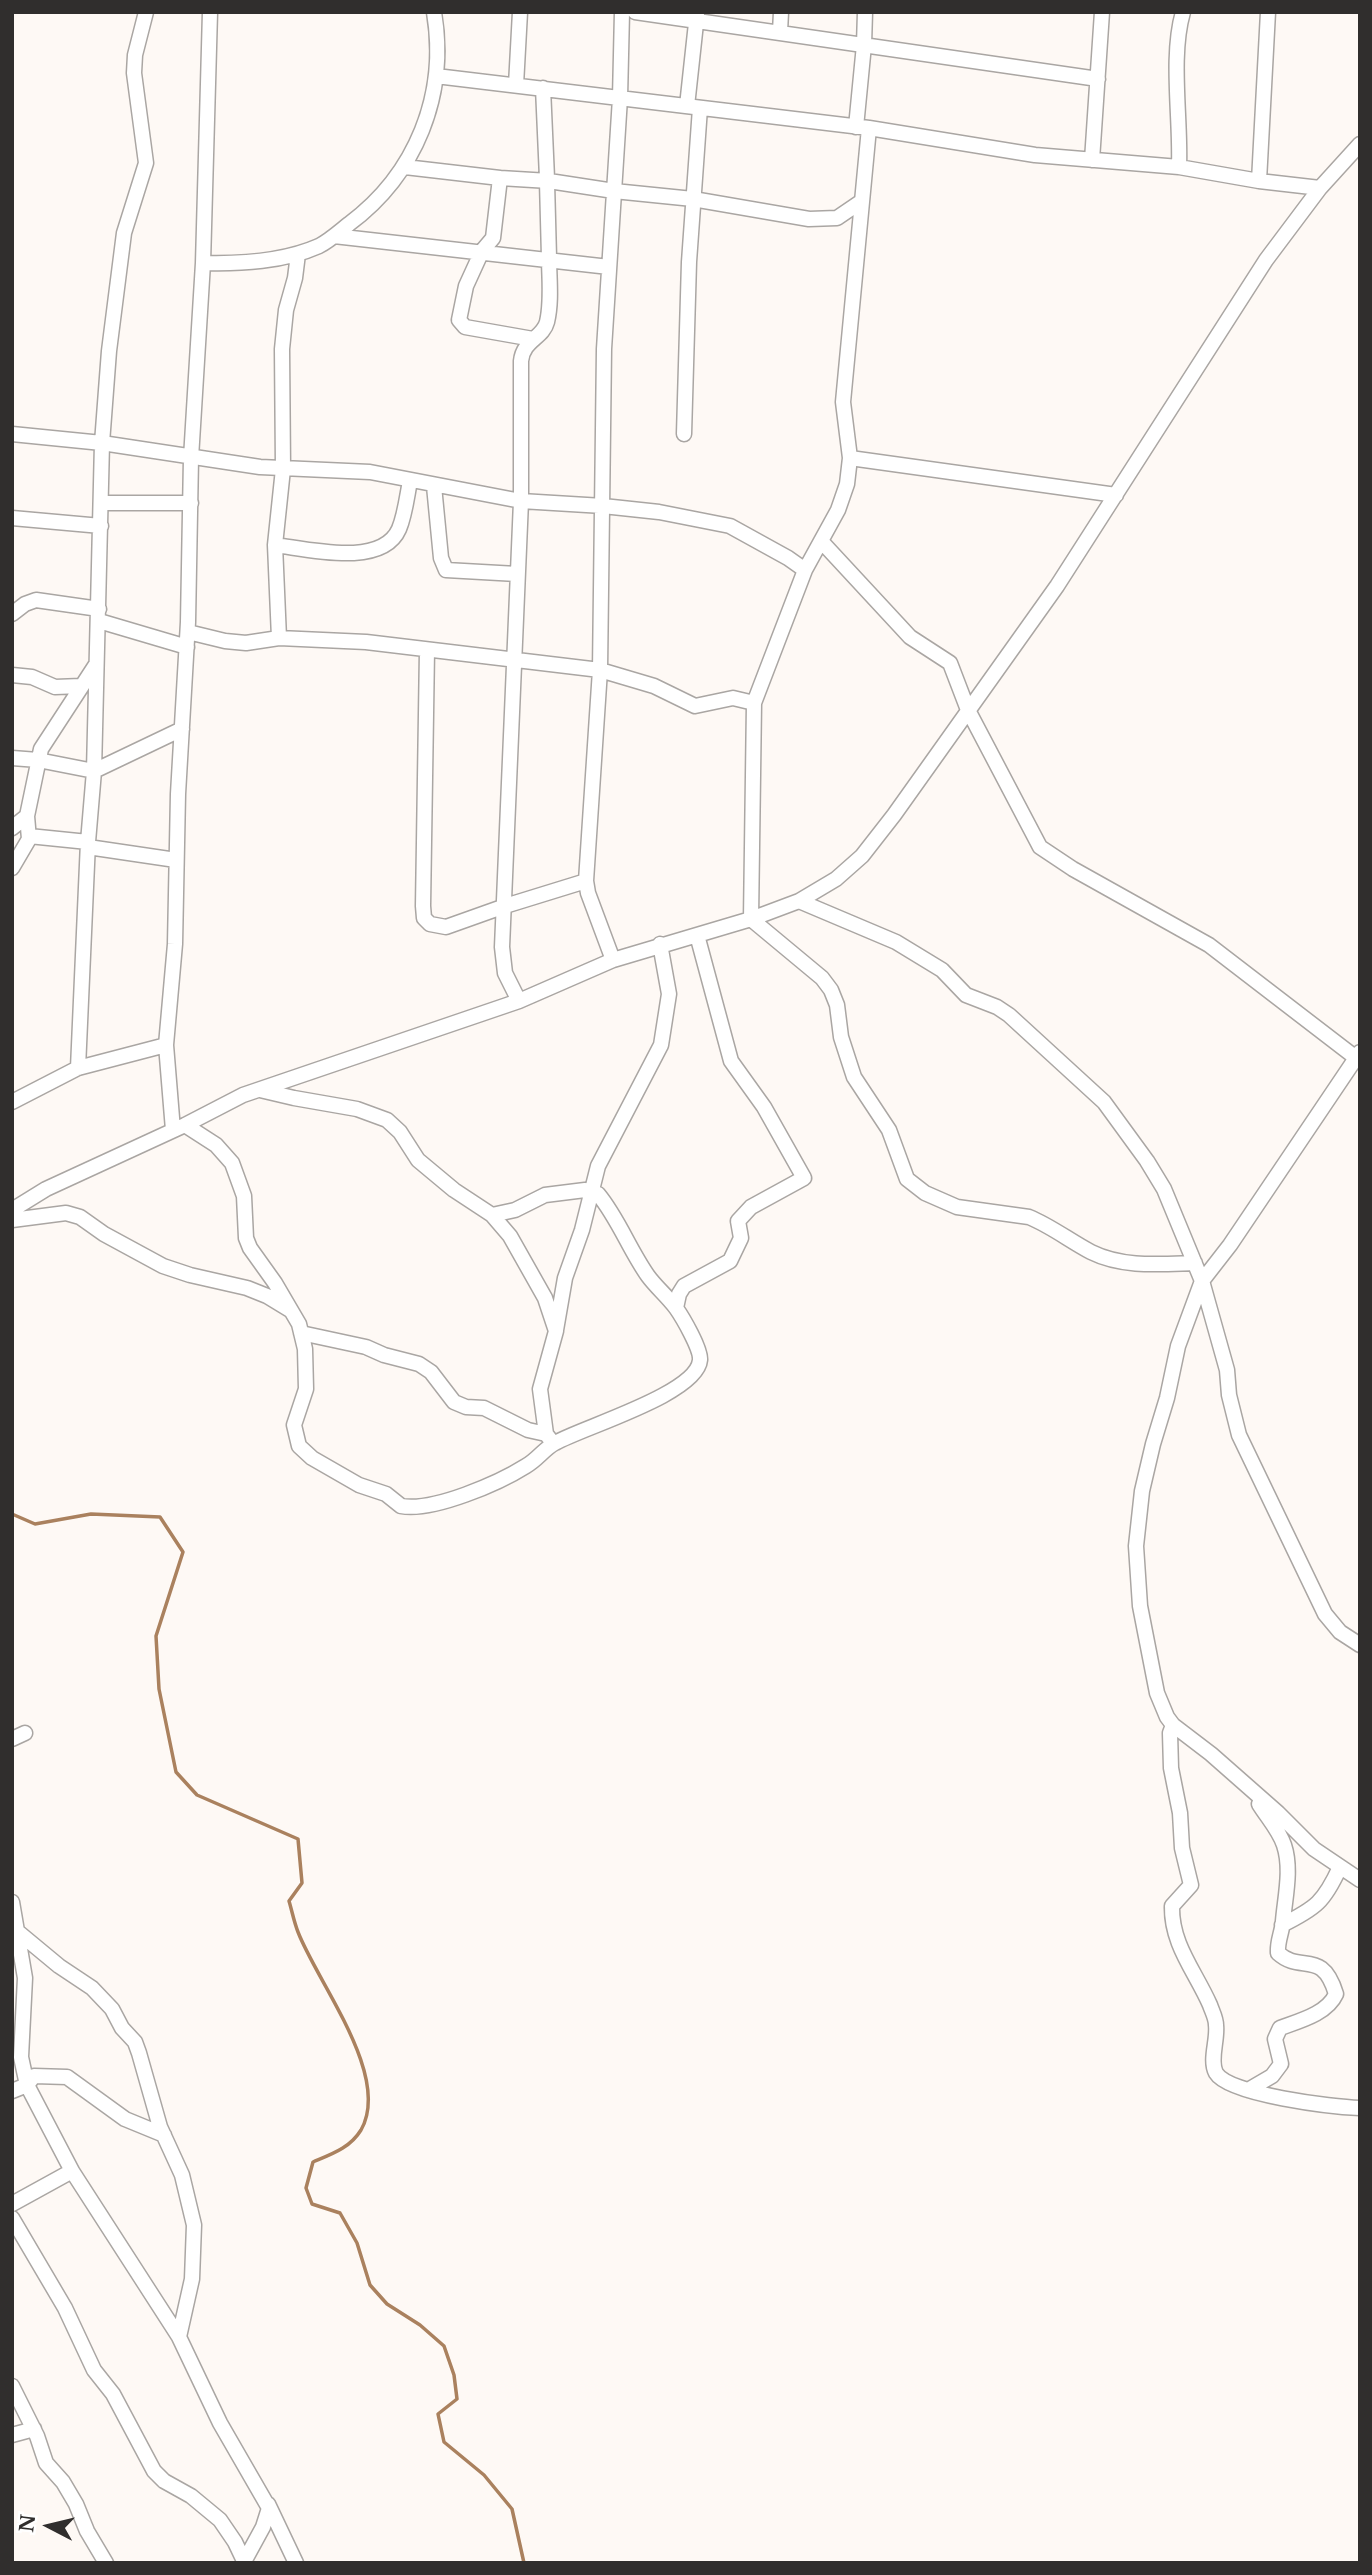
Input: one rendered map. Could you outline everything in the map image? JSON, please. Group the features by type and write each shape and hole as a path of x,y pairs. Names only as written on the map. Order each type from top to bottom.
{"street":[{"path":"78,1068 94,771 102,443 109,351 124,233 146,163 134,73 135,55 146,12"},
{"path":"179,1127 166,1045 175,944 191,458 203,263 210,12"},
{"path":"203,263 238,264 298,254 321,245 363,214 405,167 425,122 436,76 438,51 434,12"},
{"path":"516,85 520,12"},
{"path":"613,960 586,881 600,670 604,349 620,98 622,12"},
{"path":"635,12 697,17 864,45 1098,79"},
{"path":"780,32 781,12"},
{"path":"751,919 754,703 805,570 838,510 847,484 850,458 843,402 862,201 865,12"},
{"path":"1092,160 1102,12"},
{"path":"1179,167 1177,69 1183,12"},
{"path":"1259,181 1268,12"},
{"path":"684,433 697,17"},
{"path":"436,76 862,127 1035,155 1179,167 1320,188"},
{"path":"519,1002 505,973 503,962 508,775 521,501 521,361 522,352 544,329 547,322 548,181 543,88"},
{"path":"12,1210 46,1189 243,1095 519,1002 613,960 751,919 799,901 836,879 862,856 894,815 1057,586 1260,269 1320,188 1360,144"},
{"path":"405,167 693,199 826,220 837,218 862,201"},
{"path":"500,178 493,238 482,251 466,286 459,315 460,324 533,339"},
{"path":"334,236 609,267"},
{"path":"279,638 275,545 283,469 282,349 286,310 298,254"},
{"path":"12,433 283,469 370,472 521,501 659,512 730,526 805,570"},
{"path":"850,458 1116,495"},
{"path":"275,545 366,553 377,549 393,538 399,529 410,481"},
{"path":"434,486 441,558 446,570 517,574"},
{"path":"101,503 191,503"},
{"path":"12,518 100,526"},
{"path":"821,541 910,637 950,663 968,710 1040,847 1209,945 1358,1057 1202,1282 1178,1346 1167,1398 1153,1444 1142,1490 1136,1546 1140,1606 1157,1692 1167,1717 1314,1849 1360,1880"},
{"path":"12,614 36,600 187,640 246,643 279,638 339,639 600,670 654,686 695,706 733,698 754,703"},
{"path":"427,650 424,918 430,924 446,927 586,881"},
{"path":"12,868 28,843 27,816 38,760 47,739 95,666"},
{"path":"12,675 39,680 55,687 82,686"},
{"path":"12,758 94,771 182,729"},
{"path":"12,828 27,816"},
{"path":"29,836 176,860"},
{"path":"799,901 896,942 942,970 966,995 997,1007 1009,1015 1117,1118 1164,1189 1195,1263 1227,1370 1229,1395 1239,1435 1325,1614 1340,1632 1360,1645"},
{"path":"751,919 821,978 831,990 837,1005 841,1037 854,1077 889,1130 903,1172 912,1184 957,1207 1029,1217 1094,1254 1111,1259 1150,1264 1195,1263"},
{"path":"676,1308 684,1286 730,1261 741,1238 738,1222 751,1207 804,1178 764,1107 732,1061 697,935"},
{"path":"549,1439 540,1389 556,1331 573,1249 582,1230 603,1152 661,1045 669,994 660,944"},
{"path":"15,1095 78,1068 166,1045"},
{"path":"259,1090 357,1109 387,1120 400,1132 411,1152 424,1165 454,1190 492,1215 510,1236 535,1276 556,1331"},
{"path":"179,1127 216,1144 233,1163 244,1196 246,1238 250,1248 294,1312 306,1349 306,1389 294,1425 299,1446 312,1458 359,1485 386,1494 401,1506 417,1506 481,1489 525,1467 549,1439 629,1413 687,1381 699,1365 699,1351 676,1308 647,1275 604,1202 593,1191 545,1195 515,1210 492,1215"},
{"path":"12,1220 66,1213 80,1217 104,1234 163,1266 247,1288 294,1312"},
{"path":"301,1333 366,1347 384,1355 419,1364 431,1372 454,1402 484,1408 549,1439"},
{"path":"1173,1725 1170,1733 1171,1768 1180,1813 1180,1835 1191,1885 1172,1906 1172,1920 1176,1939 1216,2022 1213,2063 1217,2073 1226,2082 1248,2090 1318,2106 1360,2108"},
{"path":"1248,2090 1272,2076 1281,2064 1275,2039 1280,2028 1318,2012 1332,2002 1336,1994 1326,1972 1316,1965 1284,1958 1278,1953 1277,1942 1287,1883 1284,1846 1249,1788"},
{"path":"1282,1925 1319,1903 1329,1891 1340,1867"},
{"path":"12,1902 25,1978 20,2088"},
{"path":"18,1932 59,1966 92,1988 112,2009 122,2028 135,2042 164,2135 182,2175 194,2225 192,2279 179,2337"},
{"path":"12,2071 72,2171 179,2337 220,2423 268,2504 296,2563"},
{"path":"20,2088 34,2076 67,2077 125,2119 164,2135"},
{"path":"12,2204 72,2171"},
{"path":"12,2218 65,2308 94,2370 113,2394 154,2470 164,2481 191,2496 220,2520 245,2561"},
{"path":"12,2386 34,2429 46,2463 63,2482 106,2563"},
{"path":"12,2435 34,2429"},
{"path":"245,2561 263,2527 269,2512 268,2504"}],"waterway":[{"path":"12,1514 35,1524 91,1514 160,1517 183,1552 156,1636 159,1689 176,1772 197,1795 298,1839 302,1883 289,1901 294,1920 307,1953 348,2030 360,2057 367,2083 368,2108 361,2130 346,2146 313,2162 306,2188 312,2204 340,2213 357,2243 370,2285 387,2304 420,2325 444,2346 454,2375 457,2399 438,2414 444,2442 484,2475 512,2509 524,2563"}]}
